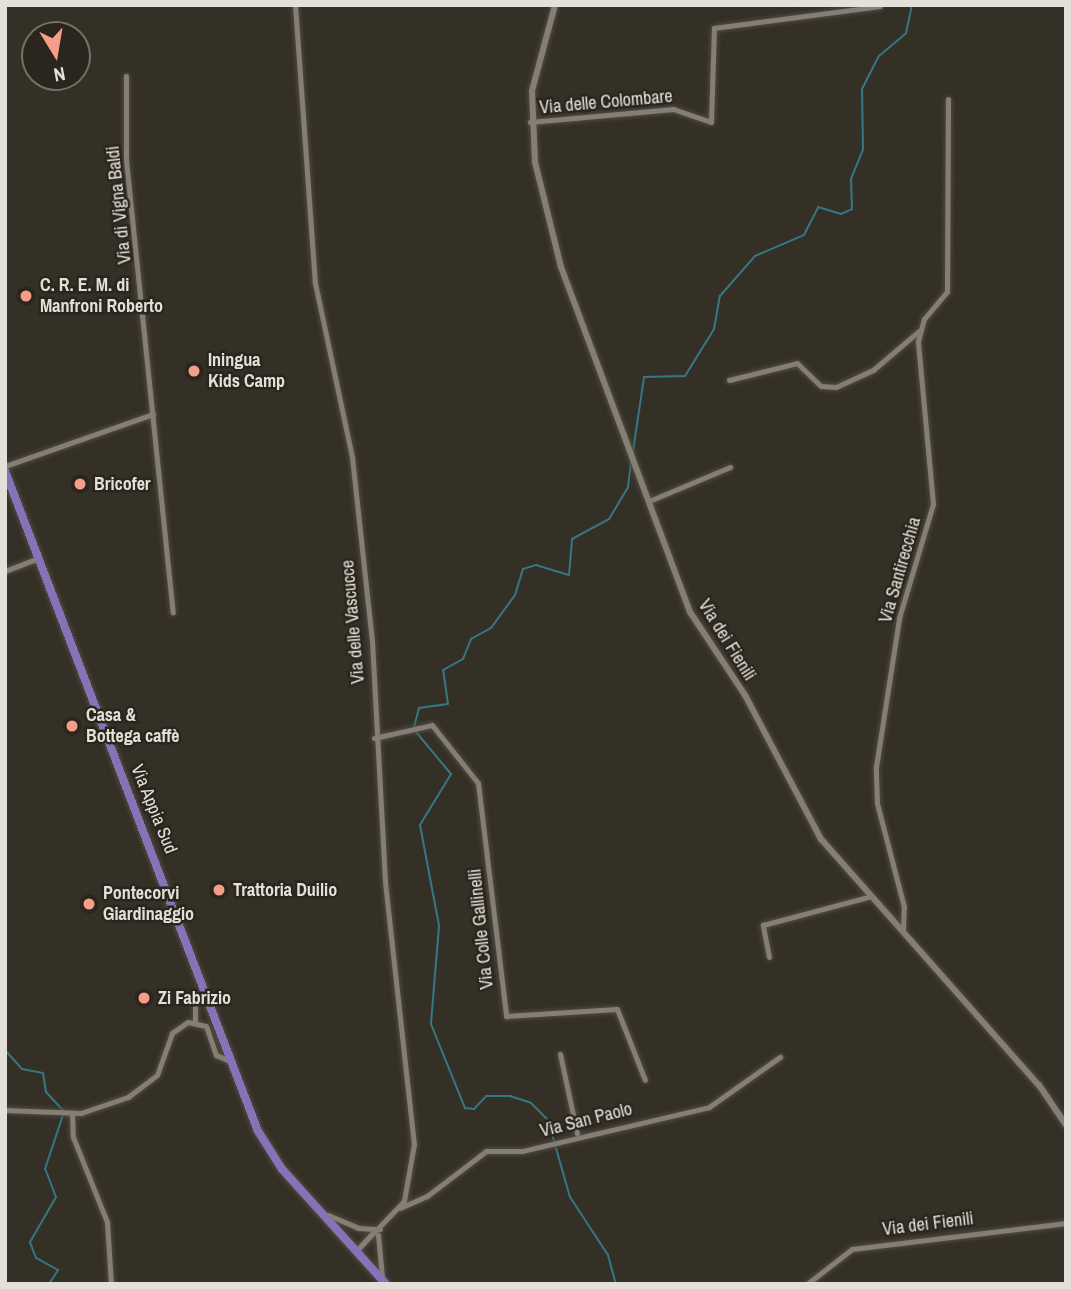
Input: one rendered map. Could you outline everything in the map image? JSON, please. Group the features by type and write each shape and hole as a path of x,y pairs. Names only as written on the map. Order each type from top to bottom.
{"main road":[{"name":"Via Appia Sud","path":"5,469 230,1061 268,1150 384,1281"}],"street":[{"name":"Via delle Vascucce","path":"295,5 315,283 354,469 372,641 374,738 414,1144 400,1208"},
{"name":"Via dei Fienili","path":"555,5 534,76 530,122 559,261 690,611 743,691 814,828 1066,1125"},
{"name":"Via delle Colombare","path":"530,122 675,109 711,122 714,28 880,6"},
{"name":"Via di Vigna Baldi","path":"125,76 126,160 173,613"},
{"path":"729,380 797,363 821,386 836,387 875,369 919,331 947,292 948,99"},
{"name":"Via Santirecchia","path":"903,930 900,887 876,800 876,767 900,614 924,549 933,497 919,331"},
{"path":"5,469 153,414"},
{"path":"649,501 730,467"},
{"path":"5,571 39,558"},
{"name":"Via Colle Gallinelli","path":"374,738 422,726 436,728 479,785 506,1016 618,1009 645,1080"},
{"path":"769,957 763,925 872,896"},
{"path":"195,1021 195,1002 205,990"},
{"path":"195,1021 209,1030 218,1056 230,1061"},
{"path":"5,1110 71,1113 144,1087 160,1070 175,1030 195,1021"},
{"path":"560,1054 577,1133"},
{"name":"Via San Paolo","path":"400,1208 427,1196 485,1151 519,1151 577,1133 712,1106 780,1057"},
{"path":"71,1113 73,1135 106,1219 111,1284"},
{"path":"358,1249 400,1208"},
{"path":"328,1215 360,1229 380,1229"},
{"name":"Via dei Fienili","path":"807,1284 852,1249 1066,1223"},
{"path":"380,1229 384,1281"}],"waterway":[{"path":"633,451 644,377 685,376 714,329 720,296 755,256 804,235 818,207 841,214 852,209 851,179 863,150 862,89 879,56 906,33 912,5"},
{"path":"414,727 419,708 448,704 443,670 463,659 471,639 491,628 515,595 523,569 536,565 569,575 572,539 609,519 628,487 631,463"},
{"path":"416,732 451,774 420,825 439,926 431,1024 465,1108 474,1109 486,1096 510,1096 531,1103 548,1120 570,1197 608,1255 616,1284"},
{"path":"5,1050 22,1069 43,1073 46,1092 63,1110"},
{"path":"49,1284 58,1270 36,1258 30,1242 56,1197 45,1169 63,1115"}],"place":[{"name":"C. R. E. M. di Manfroni Roberto","path":"26,296"},
{"name":"Iningua Kids Camp","path":"194,371"},
{"name":"Bricofer","path":"80,484"},
{"name":"Casa & Bottega caffè","path":"72,726"},
{"name":"Trattoria Duilio","path":"219,890"},
{"name":"Pontecorvi Giardinaggio","path":"89,904"},
{"name":"Zi Fabrizio","path":"144,998"}]}
